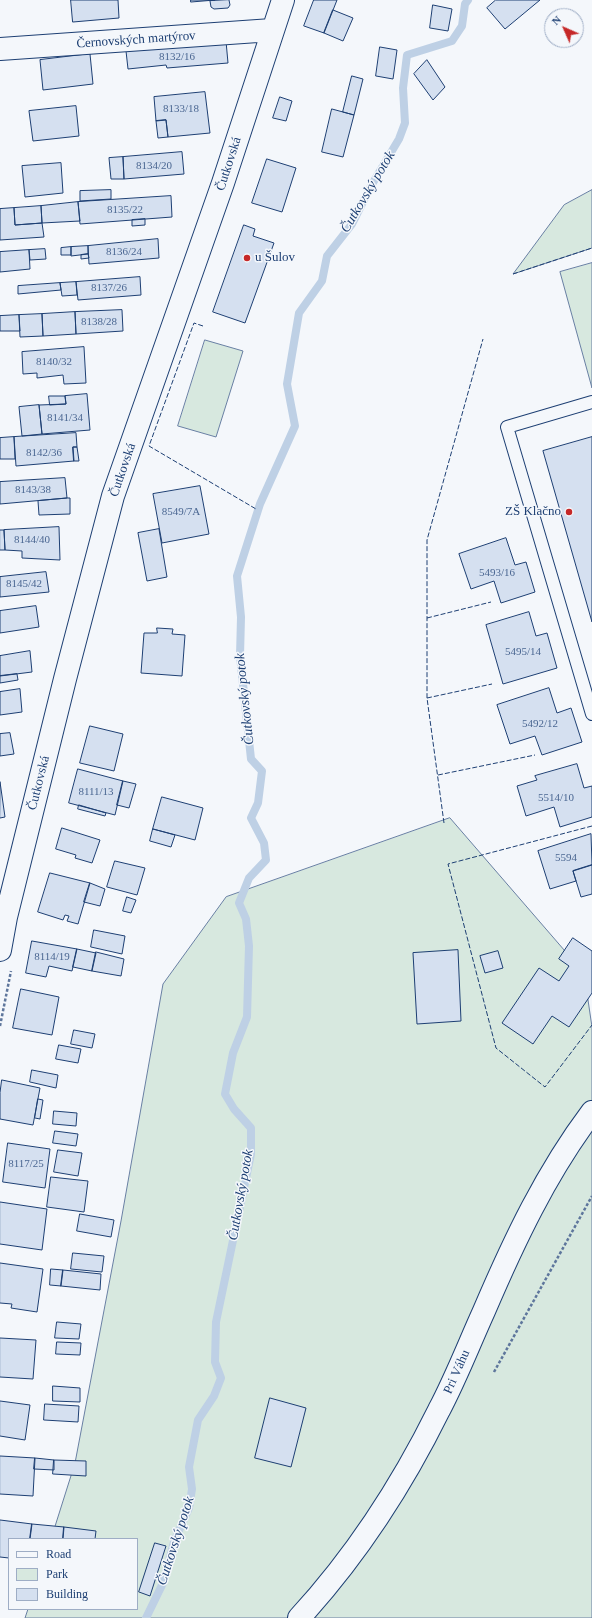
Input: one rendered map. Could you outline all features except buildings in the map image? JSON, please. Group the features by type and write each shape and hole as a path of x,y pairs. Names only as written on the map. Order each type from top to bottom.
{"street":[{"name":"Čutkovská","path":"0,950 8,909 65,679 113,496 223,183 283,0"},
{"name":"Černovských martýrov","path":"0,49 272,30"},
{"name":"Pri Váhu","path":"299,1618 342,1567 394,1493 440,1409 509,1254 536,1200 554,1169 592,1112"}],"lane":[{"path":"592,402 507,427 592,714"}],"path":[{"path":"494,1372 592,1196"}],"green space":[{"path":"592,190 592,248 513,274 564,205"},
{"path":"592,263 592,388 560,272"},
{"path":"205,340 243,351 216,437 178,426"},
{"path":"450,818 584,973 592,1027 592,1618 25,1618 28,1610 138,1610 138,1538 51,1538 75,1463 121,1221 163,984 226,897"}],"waterway":[{"name":"Čutkovský potok","path":"146,1618 163,1583 174,1542 189,1508 192,1489 189,1467 198,1420 214,1396 221,1378 215,1362 216,1322 251,1154 251,1128 234,1109 225,1094 233,1053 247,1017 249,946 246,919 239,903 249,878 266,860 264,843 251,818 258,803 262,771 251,759 240,656 241,617 237,576 260,504 295,426 287,384 299,313 322,281 327,256 352,224 371,186 399,139 405,123 403,88 407,55 452,41 462,26 465,4 468,0"}],"fence":[{"path":"513,274 592,248"},
{"path":"203,326 194,323 149,446 256,509"},
{"path":"444,823 427,698 427,540 483,339"},
{"path":"427,618 491,602"},
{"path":"427,698 492,684"},
{"path":"438,775 535,755"},
{"path":"592,826 448,864 496,1048 545,1087 592,1025"}],"place":[{"name":"u Šulov","path":"247,258"},
{"name":"ZŠ Klačno","path":"569,512"}]}
